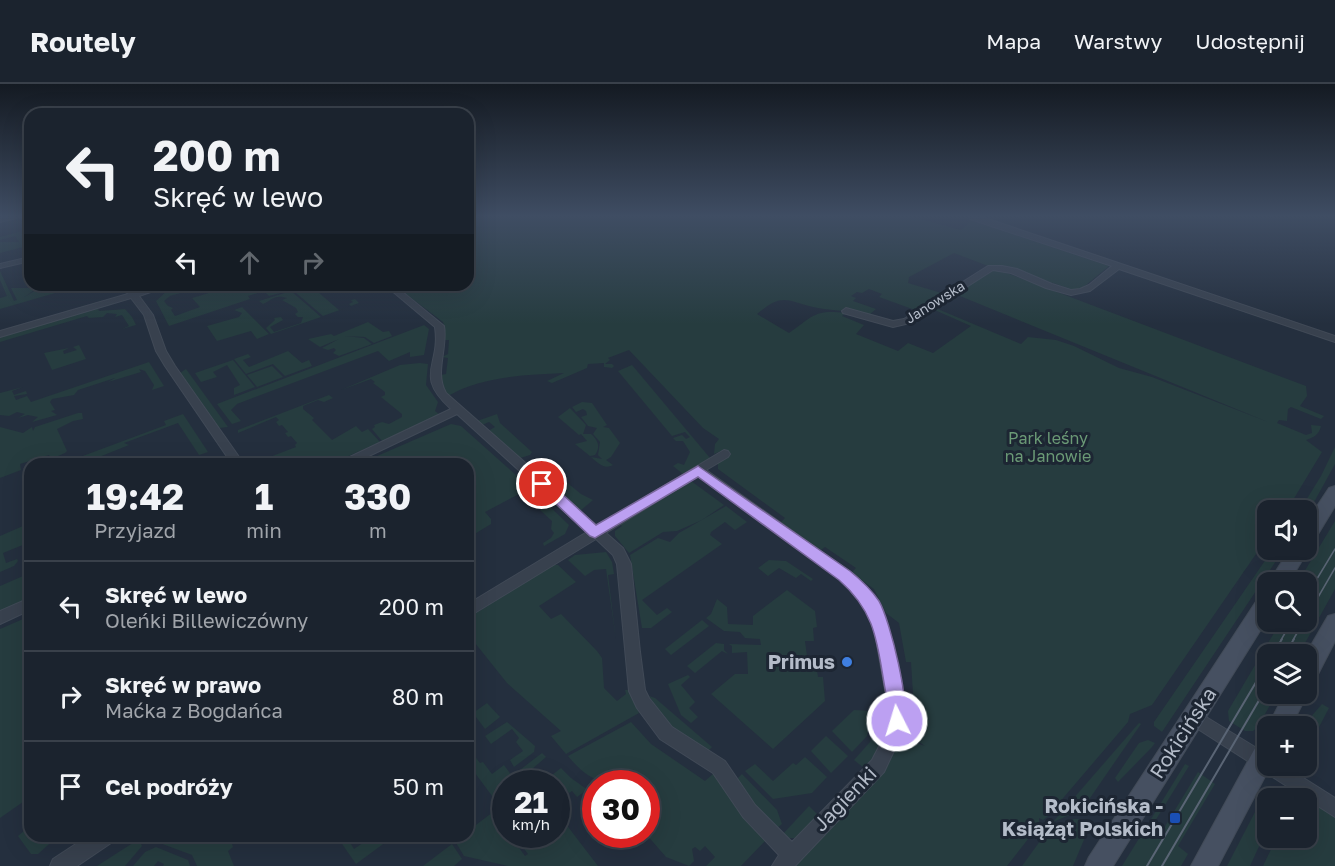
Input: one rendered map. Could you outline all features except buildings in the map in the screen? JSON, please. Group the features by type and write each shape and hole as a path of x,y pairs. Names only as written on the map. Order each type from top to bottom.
{"main road":[{"path":"1317,521 1335,492"},
{"name":"Rokicińska","path":"1098,866 1257,617"},
{"path":"1317,655 1335,622"},
{"path":"1204,866 1257,775"}],"street":[{"path":"1074,251 1335,339"},
{"path":"0,266 24,260"},
{"name":"Janowska","path":"846,311 897,324 907,321 991,268 1004,268 1061,290 1079,292 1117,266"},
{"path":"0,334 126,291"},
{"path":"130,291 148,315 161,351 170,366 234,458"},
{"name":"Jagienki","path":"396,291 439,326 435,382 439,391 618,552 624,564 637,692 643,703 666,733 719,767 787,860 878,766 893,736 897,712 880,622 873,606 851,580 698,470"},
{"path":"354,458 458,410"},
{"path":"474,607 724,454"},
{"path":"0,618 24,607"},
{"path":"1193,717 1257,754"},
{"path":"1290,776 1335,808"},
{"path":"60,866 96,842"}],"green space":[{"name":"Park leśny na Janowie","path":"474,251 1065,251 1109,266 1081,289 1074,290 1005,267 988,266 954,253 909,277 908,283 945,294 919,310 879,297 882,294 869,289 851,296 856,298 853,301 876,309 869,315 784,300 772,303 757,314 789,333 815,315 827,312 846,313 842,316 864,325 856,334 898,351 908,343 933,353 971,326 930,308 933,307 1021,344 1028,337 1056,340 1074,346 1119,368 1152,377 1268,422 955,294 996,269 1306,386 1307,396 1300,406 1324,416 1321,419 1291,407 1288,409 1287,421 1279,420 1277,423 1306,435 1312,433 1311,425 1321,426 1316,435 1306,440 1322,452 1293,500 1257,500 1257,553 1152,705 1130,714 1128,722 1047,817 1043,820 1039,818 1039,825 1007,866 796,866 886,769 901,738 925,746 903,731 906,712 902,694 913,694 911,662 906,662 899,623 886,613 874,589 851,573 856,568 825,547 821,550 780,523 785,518 718,469 718,463 728,455 721,451 714,454 715,444 719,439 703,428 629,350 608,358 610,360 605,364 612,364 614,366 612,368 604,367 604,363 588,364 587,368 552,383 547,381 564,373 489,380 448,396 442,388 441,375 446,374 448,358 442,357 448,354 449,340 444,340 443,322 402,291 474,291"},
{"path":"0,271 14,301 17,300 11,288 33,291 23,298 34,291 62,291 0,309 0,298 7,296 0,280"},
{"path":"167,291 183,291 164,301 173,308 171,310 175,316 200,307 192,298 216,291 264,291 248,296 250,299 169,326 156,301"},
{"path":"264,291 284,292 269,296"},
{"path":"291,291 321,317 271,334 266,328 275,320 274,318 281,317 283,320 270,327 274,332 301,323 303,317 298,317 295,314 298,312 296,308 282,300 287,298 276,297 263,304 259,301"},
{"path":"317,291 339,310 323,316 295,292"},
{"path":"355,299 359,303 351,306 349,304 353,302 351,300"},
{"path":"242,307 269,334 257,339 251,331 217,341 207,326 239,317 242,313 234,310"},
{"path":"98,308 99,311 125,309 136,325 122,329 129,326 122,315 115,317 117,314 107,313 103,317 89,318 87,316 0,342 0,337"},
{"path":"368,322 383,332 389,331 392,336 374,343 365,337 345,336 364,338 372,344 339,356 333,353 336,350 334,348 328,350 322,348 339,339 320,347 308,339 331,334 334,336"},
{"path":"424,325 429,329 424,355 410,357 410,352 389,361 378,351 237,404 231,410 241,421 232,424 217,404"},
{"path":"79,345 86,359 52,370 44,353 69,348 63,351 64,354 77,350 73,347"},
{"path":"288,351 302,363 309,360 312,366 285,376 273,364 246,374 234,359 248,354 251,357 243,360 249,367"},
{"path":"233,360 255,387 234,395 234,388 240,385 227,365 213,372 217,377 201,382 195,373"},
{"path":"149,362 164,386 152,390 154,385 145,371 139,369 141,372 78,390 74,395 52,399 50,402 55,410 51,411 57,415 32,422 38,417 28,415 18,418 25,414 17,412 9,416 0,415 0,393 23,387 12,391 14,395 26,391 27,394 14,396 16,400 27,396 31,402"},
{"path":"428,364 426,385 438,402 435,411 440,415 382,441 372,429 374,425 382,422 389,424 402,417 402,414 381,397 385,395 385,392 371,379 341,390 400,365"},
{"path":"632,365 710,458 683,474 673,466 678,463 684,465 690,452 683,441 676,441 673,438 682,435 686,439 690,437 685,432 672,436 618,371"},
{"path":"272,366 283,377 257,387 247,375"},
{"path":"186,369 228,427 219,428 180,373"},
{"path":"329,395 333,398 324,402 318,400 303,406 303,409 314,418 312,420 332,440 356,426 362,432 368,429 380,442 344,458 267,458 296,447 297,443 291,436 288,437 285,433 288,432 282,425 279,426 276,422 279,420 276,417 238,433 238,430"},
{"path":"582,402 592,403 607,425 603,427 609,428 620,443 611,457 606,460 613,465 604,466 591,457 602,459 598,455 600,442 593,434 597,428 588,426 581,417 587,415 586,411 583,409 576,412 572,407"},
{"path":"570,408 586,425 583,434 591,434 597,441 598,449 595,455 590,456 575,444 587,441 558,417"},
{"path":"82,413 83,419 57,429 67,451 65,453 53,458 49,455 39,458 24,458 24,463 20,464 21,470 0,478 0,427 23,433 32,427 33,431 35,427"},
{"path":"183,414 208,452 199,455 178,423 124,443 129,445 96,458 93,456 77,458 166,425 164,421"},
{"path":"497,414 500,423 532,452 530,455 520,458 488,431 495,427 489,422 482,425 477,421"},
{"path":"451,424 461,426 527,485 521,493 485,512 491,519 491,524 474,534 474,458 373,458"},
{"path":"1335,447 1335,464 1315,500 1306,500"},
{"path":"538,459 581,494 593,500 580,511 530,467 531,462"},
{"path":"691,481 724,505 702,520 677,531 663,532 629,553 615,536 615,531 622,526 620,524"},
{"path":"547,504 569,525 565,534 544,546 543,543 554,533 551,529 552,521 540,510"},
{"path":"726,506 747,522 735,530 725,522 711,532 710,535 722,544 642,600 657,615 667,608 672,612 651,628 642,628 630,555 658,538 670,542 679,533"},
{"path":"1335,521 1335,589 1317,622 1317,572 1304,572 1311,560 1317,560 1317,551"},
{"path":"24,526 24,544 3,553 6,563 17,559 18,561 14,566 0,572 0,536"},
{"path":"606,552 612,562 614,574 608,575 616,640 606,569 594,570 585,576 568,560 575,555"},
{"path":"769,560 786,561 813,579 811,581 801,574 796,578 779,568 768,576 758,568"},
{"path":"1265,560 1277,560 1269,572 1257,572"},
{"path":"553,565 558,565 576,582 539,606 551,619 561,614 597,651 602,658 604,688 617,701 626,694 625,690 631,690 639,713 566,754 551,736 561,731 507,683 474,644 474,614"},
{"path":"1257,572 1257,590 1162,732 1154,726 1154,722"},
{"path":"24,576 24,602 0,612 0,586"},
{"path":"787,590 815,611 817,627 813,628 814,641 805,641 808,664 816,664 818,677 823,677 825,701 773,749 711,694 735,674 748,674 747,652 732,653 732,646 729,644 761,645 760,639 745,638 740,632 724,631 706,618 711,614 717,599 727,607 728,624 753,625 753,616"},
{"path":"24,619 24,801 0,818 0,629"},
{"path":"702,620 709,626 671,655 665,649"},
{"path":"1275,632 1311,632 1305,644 1267,644"},
{"path":"716,643 724,644 724,650 728,654 722,651 695,673 687,666"},
{"path":"1257,662 1257,704 1271,704 1264,716 1257,716 1257,728 1253,731 1245,731 1229,721 1228,711"},
{"path":"688,675 690,677 681,685 695,702 689,708 698,717 691,723 681,715 668,684"},
{"path":"649,696 655,698 712,747 708,751 669,727"},
{"path":"487,703 500,717 485,729 474,712"},
{"path":"1322,704 1329,708 1317,731 1317,716 1312,716"},
{"path":"854,710 872,711 867,736 852,752 832,731"},
{"path":"507,722 535,746 534,752 514,767 510,760 523,751 516,742 519,738 512,729 491,744 485,736"},
{"path":"631,722 651,744 705,781 714,773 766,840 741,866 706,866 715,857 705,846 700,851 695,847 692,849 694,861 689,866 666,857 658,848 660,848 660,770 582,770 568,756"},
{"path":"877,722 888,729 877,753 864,768 854,760 870,742"},
{"path":"1139,723 1141,724 1088,801 1074,813 1053,822"},
{"path":"826,736 848,756 831,773 811,751"},
{"path":"1148,740 1155,743 1118,782 1115,778 1139,743"},
{"path":"542,753 546,757 531,770 520,770"},
{"path":"805,757 827,777 812,793 773,799 745,771 755,764 773,781 793,763 796,765"},
{"path":"474,759 480,763 483,762 492,774 492,796 474,773"},
{"path":"1185,764 1189,766 1152,826 1161,833 1198,772 1215,784 1178,846 1188,854 1181,866 1122,866"},
{"path":"504,765 508,770 497,770"},
{"path":"742,774 777,810 782,824 776,829 741,786 737,779"},
{"path":"570,777 582,786 582,793 577,797 572,791 570,792"},
{"path":"1317,804 1335,816 1335,866 1263,866 1272,848 1317,848"},
{"path":"809,806 819,816 796,838 782,835"},
{"path":"1255,812 1257,813 1258,848 1250,866 1227,866"},
{"path":"492,813 492,848 519,848 525,856 528,854 524,848 570,848 570,829 598,866 508,866 464,856 456,842 474,842 474,826"},
{"path":"1074,819 1086,819 1091,823 1073,866 1022,866 1048,830"},
{"path":"24,831 24,842 51,842 38,854 31,854 18,836"},
{"path":"134,842 140,842 142,846 125,866 97,866"},
{"path":"157,842 232,842 233,847 228,851 234,866 197,866 192,855"},
{"path":"341,842 350,842 354,849 364,842 386,842 356,864"},
{"path":"452,844 462,859 454,866 423,866"},
{"path":"156,847 188,860 190,866 163,866 164,864 158,861 154,866 133,866 145,852"}],"tram line":[{"path":"1317,579 1335,549"},
{"path":"1317,599 1335,568"},
{"path":"1281,640 1286,632"},
{"path":"1293,640 1298,632"},
{"path":"1279,644 1282,639"},
{"path":"1291,644 1294,639"},
{"path":"1147,866 1257,681"},
{"path":"1162,866 1257,704"}],"place":[{"name":"Primus","path":"847,662"},
{"name":"Rokicińska - Książąt Polskich","path":"1175,818"}],"route":[{"path":"542,484 595,532 698,470 845,575 861,589 873,606 880,622 896,698 897,721"}]}
